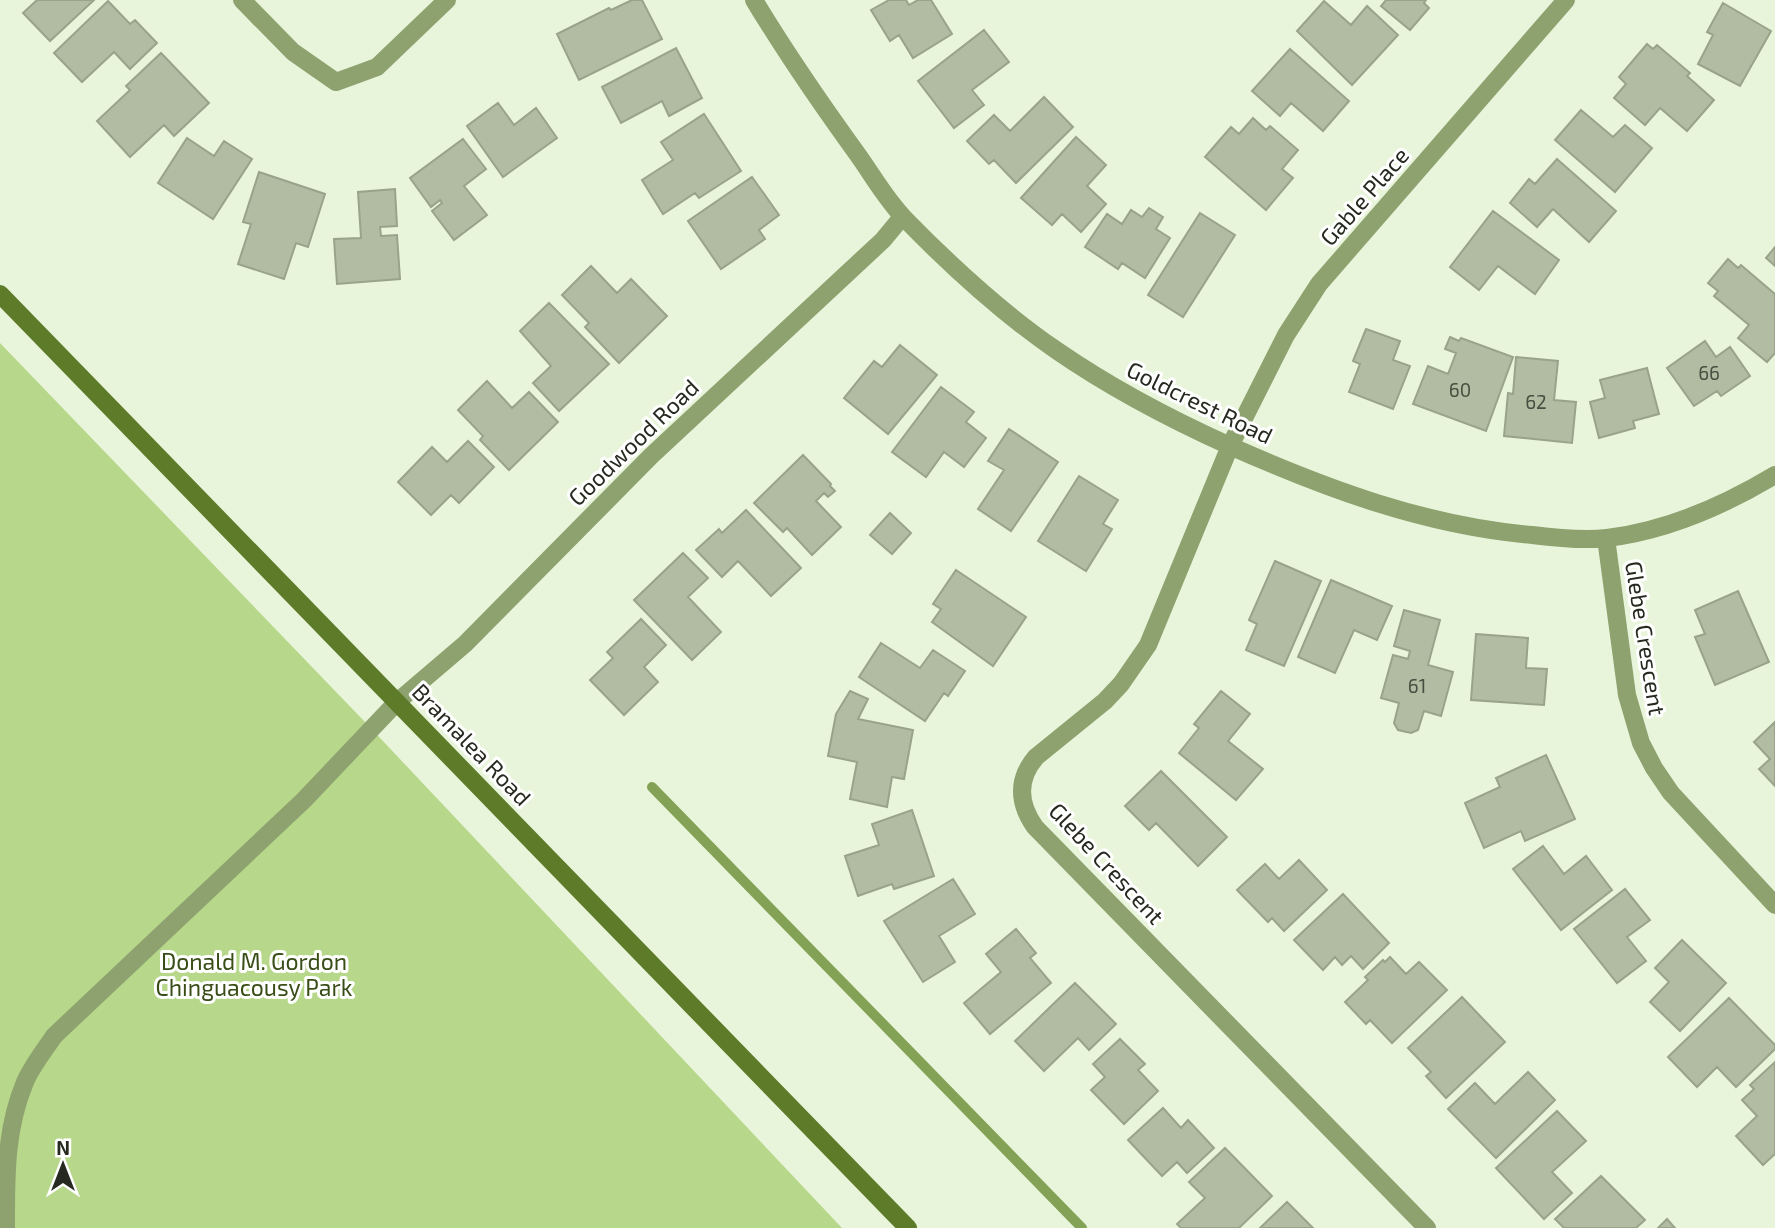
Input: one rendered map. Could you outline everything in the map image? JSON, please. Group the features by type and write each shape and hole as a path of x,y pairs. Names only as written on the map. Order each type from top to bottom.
{"main road":[{"name":"Bramalea Road","path":"0,294 908,1228"}],"street":[{"path":"242,0 293,52 336,82 377,67 447,0"},
{"name":"Goldcrest Road","path":"754,0 797,70 902,217 995,303 1054,349 1111,385 1188,427 1265,462 1401,511 1453,524 1557,538 1606,538 1657,526 1708,510 1775,475"},
{"name":"Gable Place","path":"1230,446 1286,335 1319,284 1566,0"},
{"name":"Goodwood Road","path":"6,1228 5,1164 11,1122 26,1080 54,1035 304,800 397,702 465,643 651,456 883,240 902,217"},
{"name":"Glebe Crescent","path":"1230,446 1148,645 1121,684 1105,701 1048,746 1030,764 1021,783 1022,802 1035,827 1427,1228"},
{"name":"Glebe Crescent","path":"1606,538 1627,695 1641,743 1671,793 1775,905"}],"green space":[{"name":"Donald M. Gordon Chinguacousy Park","path":"0,343 365,722 842,1228 0,1228"}],"building":[{"path":"37,0 94,0 50,41 23,13"},
{"path":"632,0 642,0 662,39 579,80 557,34 609,8 611,10"},
{"path":"889,0 906,0 909,5 918,0 931,0 952,34 913,58 899,35 890,41 871,10"},
{"path":"1386,0 1426,0 1424,3 1429,8 1410,30 1381,6"},
{"path":"108,1 130,24 135,20 157,43 130,69 114,52 82,82 54,53"},
{"path":"1324,1 1351,25 1367,6 1398,35 1352,85 1297,31"},
{"path":"1723,3 1771,31 1740,86 1698,64 1713,35 1707,32"},
{"path":"984,30 1009,62 972,90 984,105 954,128 918,81"},
{"path":"1647,44 1653,49 1657,45 1690,73 1687,76 1714,100 1687,131 1660,108 1645,125 1614,98 1626,84 1619,77"},
{"path":"676,48 702,98 669,116 662,101 621,123 602,87"},
{"path":"1290,49 1349,101 1323,131 1291,103 1280,116 1252,91"},
{"path":"161,53 209,103 174,136 164,125 130,157 97,121 130,90 126,86"},
{"path":"1044,97 1073,127 1016,183 994,160 989,164 967,141 994,115 1010,131"},
{"path":"498,103 514,125 536,108 557,138 503,177 467,126"},
{"path":"1581,110 1613,137 1625,125 1652,148 1615,192 1555,140"},
{"path":"704,114 741,171 699,198 695,193 663,214 642,180 673,160 661,142"},
{"path":"1253,118 1266,130 1270,126 1298,150 1282,169 1293,178 1266,210 1205,157 1231,127 1239,134"},
{"path":"1076,137 1106,165 1087,186 1106,204 1081,232 1062,214 1052,225 1021,198"},
{"path":"187,138 214,156 224,141 252,159 213,219 158,183"},
{"path":"463,139 486,169 464,186 487,215 454,240 432,211 442,203 440,200 431,207 410,178"},
{"path":"1557,159 1616,211 1589,242 1553,209 1537,227 1510,203 1529,179 1535,184"},
{"path":"259,172 325,194 308,247 296,243 284,279 238,264 251,224 243,222"},
{"path":"752,177 779,215 759,230 765,239 721,269 688,221"},
{"path":"395,189 397,226 380,227 381,236 397,235 400,279 337,284 334,239 361,238 358,192"},
{"path":"1149,208 1163,217 1156,229 1170,238 1145,278 1122,263 1118,269 1085,247 1107,214 1122,224 1131,210 1142,217"},
{"path":"1493,211 1559,260 1535,294 1498,266 1479,290 1450,267"},
{"path":"1200,213 1235,235 1183,317 1148,295"},
{"path":"1775,247 1775,266 1766,258"},
{"path":"1728,259 1738,268 1741,265 1775,294 1775,353 1767,362 1738,338 1749,325 1714,296 1718,291 1708,283"},
{"path":"591,266 617,293 631,279 667,316 619,363 585,327 589,323 562,295"},
{"path":"549,303 609,364 559,411 533,383 551,366 520,331"},
{"path":"1366,329 1400,341 1393,360 1410,366 1393,409 1349,392 1360,364 1353,361"},
{"path":"1450,337 1459,341 1461,338 1513,357 1486,431 1413,404 1428,366 1448,374 1456,353 1445,349"},
{"path":"1705,341 1716,357 1730,347 1750,376 1721,396 1717,391 1694,406 1667,368"},
{"path":"900,345 937,375 888,434 844,398 874,361 882,367"},
{"path":"1516,357 1558,361 1554,400 1576,402 1572,443 1504,436 1508,393 1513,394"},
{"path":"1647,368 1659,414 1633,421 1635,428 1599,438 1590,402 1605,398 1600,380"},
{"path":"487,381 512,408 529,392 558,422 509,470 480,440 483,436 458,410"},
{"path":"941,387 974,412 966,422 986,438 964,467 944,452 926,477 892,452"},
{"path":"1009,429 1058,462 1011,531 978,509 1004,470 988,461"},
{"path":"468,441 494,467 459,503 451,495 431,515 398,482 432,447 447,462"},
{"path":"803,455 835,491 828,497 824,493 816,501 841,527 812,555 787,528 783,532 754,503"},
{"path":"1079,476 1118,500 1103,524 1112,529 1086,571 1038,541"},
{"path":"746,510 801,568 771,596 738,561 722,577 696,550 719,529 722,533"},
{"path":"890,513 911,533 892,554 870,535"},
{"path":"683,553 708,578 688,597 721,632 692,660 634,600"},
{"path":"1275,561 1321,581 1284,666 1246,650 1257,624 1249,620"},
{"path":"956,570 1026,617 993,666 932,622 941,609 933,604"},
{"path":"1331,580 1392,606 1377,640 1354,630 1335,673 1298,657"},
{"path":"1738,591 1769,662 1715,685 1695,637 1705,634 1695,610"},
{"path":"1404,610 1440,620 1428,665 1453,672 1441,716 1424,711 1418,730 1411,733 1398,730 1394,723 1399,703 1381,698 1393,655 1408,659 1410,651 1394,646"},
{"path":"641,619 666,645 644,667 658,682 624,715 590,680 613,658 607,652"},
{"path":"1476,634 1528,638 1526,668 1547,669 1544,705 1471,700"},
{"path":"881,643 920,668 933,650 965,671 948,696 944,693 925,721 859,677"},
{"path":"850,691 868,699 858,719 913,730 904,779 892,777 887,807 850,799 857,762 828,756 836,714"},
{"path":"1221,691 1250,714 1228,741 1263,769 1236,800 1179,753 1199,728 1194,724"},
{"path":"1775,722 1775,786 1759,769 1770,759 1754,742"},
{"path":"1546,755 1575,819 1525,841 1521,831 1484,848 1465,803 1500,787 1496,778"},
{"path":"1161,771 1227,837 1198,866 1156,823 1149,830 1125,806"},
{"path":"912,810 934,876 894,889 892,884 858,896 845,856 879,845 872,824"},
{"path":"1543,846 1564,874 1586,856 1612,890 1561,930 1513,869"},
{"path":"1299,860 1327,890 1284,931 1272,918 1268,922 1237,890 1265,864 1279,879"},
{"path":"953,879 975,914 939,936 955,962 923,982 884,921"},
{"path":"1625,889 1650,920 1627,937 1646,961 1617,983 1574,929"},
{"path":"1343,894 1389,943 1363,969 1351,956 1342,965 1335,957 1323,970 1294,940"},
{"path":"1016,929 1036,953 1030,958 1051,983 990,1034 964,1003 1001,972 986,954"},
{"path":"1682,940 1726,983 1680,1031 1650,1002 1669,982 1655,968"},
{"path":"1390,957 1406,974 1419,962 1447,990 1392,1043 1370,1020 1366,1024 1345,1002 1368,980 1365,977"},
{"path":"1075,983 1116,1024 1089,1050 1078,1038 1044,1071 1015,1041"},
{"path":"1462,997 1505,1042 1446,1098 1426,1076 1431,1072 1408,1048"},
{"path":"1729,998 1775,1045 1775,1049 1736,1087 1717,1067 1697,1087 1668,1057"},
{"path":"1120,1039 1145,1064 1138,1070 1158,1091 1124,1124 1091,1090 1105,1077 1093,1064"},
{"path":"1775,1062 1775,1154 1763,1165 1736,1136 1757,1116 1742,1100 1754,1089 1750,1085"},
{"path":"1528,1072 1555,1100 1496,1158 1448,1109 1475,1083 1495,1104"},
{"path":"1163,1108 1181,1128 1188,1120 1214,1148 1187,1173 1177,1162 1162,1176 1128,1140"},
{"path":"1557,1111 1586,1141 1552,1172 1572,1193 1544,1219 1496,1168"},
{"path":"1225,1148 1272,1196 1239,1228 1181,1228 1177,1224 1205,1198 1189,1182"},
{"path":"1601,1176 1645,1220 1636,1228 1564,1228 1555,1219"},
{"path":"1287,1202 1313,1228 1260,1228"},
{"path":"1667,1219 1675,1228 1658,1228"}],"waterway":[{"path":"652,787 1082,1228"}]}
